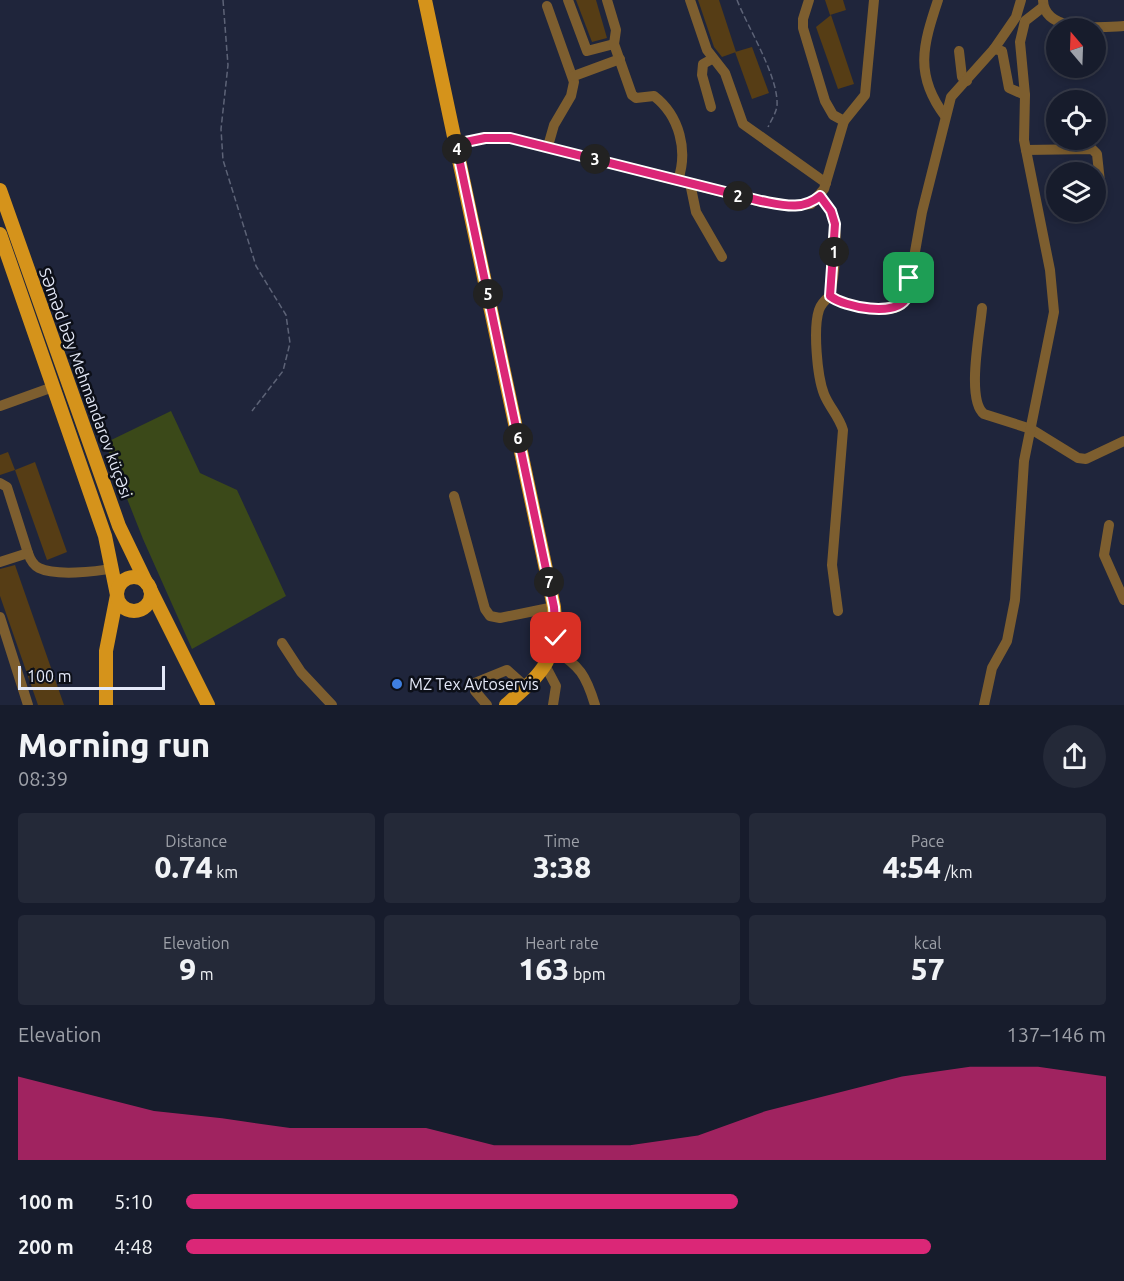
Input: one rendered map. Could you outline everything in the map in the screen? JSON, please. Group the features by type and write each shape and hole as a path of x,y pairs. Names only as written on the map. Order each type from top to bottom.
{"main road":[{"path":"425,0 554,607 556,638 553,650 545,665 506,705"},
{"name":"Səməd bəy Mehmandarov küçəsi","path":"0,190 119,526 208,705"},
{"name":"Səməd bəy Mehmandarov küçəsi","path":"0,234 105,536 117,595"},
{"path":"106,705 108,638 117,595 120,585 128,579 139,578 149,587 150,600 137,611 122,619 108,638"},
{"path":"117,595 122,606 154,616 175,638"}],"street":[{"path":"568,0 587,51 614,44"},
{"path":"606,0 616,30 614,44 633,98 654,96 674,120 684,159 678,180"},
{"path":"690,0 712,59 725,73 743,124 826,183"},
{"path":"809,0 803,19 803,28 825,101 833,115 844,121"},
{"path":"456,144 485,138 510,138 761,201 793,206 811,204 820,196 826,183 838,134 844,121 865,95 874,0"},
{"path":"938,0 924,42 925,79 934,102 945,116"},
{"path":"830,296 847,305 888,309 898,307 907,297 922,212 951,98 985,56 994,49 1016,17 1021,0"},
{"path":"984,705 992,668 1007,641 1016,600 1024,461 1046,363 1054,312 1050,270 1026,150 1020,42 1025,21 1043,4 1063,23 1079,28 1124,26"},
{"path":"547,6 574,76 571,96 554,125 548,146"},
{"path":"994,49 1002,51 1009,88 1024,95"},
{"path":"959,51 962,77 967,81"},
{"path":"574,76 620,59"},
{"path":"711,107 702,75 703,64 712,59"},
{"path":"1026,150 1046,148"},
{"path":"690,183 696,212 722,257"},
{"path":"820,196 831,211 835,224 830,296 819,309 817,339 822,390 828,404 840,419 843,430 832,565 838,611"},
{"path":"982,308 975,385 978,410 1030,429 1058,444 1072,456 1086,459 1124,441"},
{"path":"0,406 53,387"},
{"path":"0,483 6,487 28,553 39,568 51,571 97,572 113,568"},
{"path":"454,496 485,609 490,616 500,618 554,607"},
{"path":"1109,525 1104,555 1124,600"},
{"path":"0,562 28,553"},
{"path":"0,617 28,705"},
{"path":"282,643 301,672 332,705"},
{"path":"553,650 576,663 589,686 595,705"},
{"path":"545,665 556,686 553,705"},
{"path":"487,705 475,691 475,682 507,670 526,687"}],"path":[{"path":"223,0 228,65 221,129 223,160 256,266 286,315 290,343 283,371 252,411"},
{"path":"737,0 766,63 776,96 776,112 762,139"}],"green space":[{"path":"171,411 200,473 237,490 286,596 192,649 143,539 105,443"}],"building":[{"path":"576,0 596,0 607,38 592,42"},
{"path":"698,0 719,0 736,52 722,57 714,47"},
{"path":"825,0 843,0 846,10 830,15"},
{"path":"831,15 854,84 838,89 816,27"},
{"path":"752,47 769,93 752,99 735,52"},
{"path":"8,452 15,470 0,475 0,455"},
{"path":"35,462 67,552 47,560 15,470"},
{"path":"15,565 64,705 38,705 0,596 0,569"}],"place":[{"name":"MZ Tex Avtoservis","path":"397,684"}],"route":[{"path":"556,638 554,607 456,144 494,137 519,139 761,201 803,206 811,204 820,196 831,211 835,224 833,283 830,296 839,303 847,305 888,309 898,307 907,297 909,278"}]}
